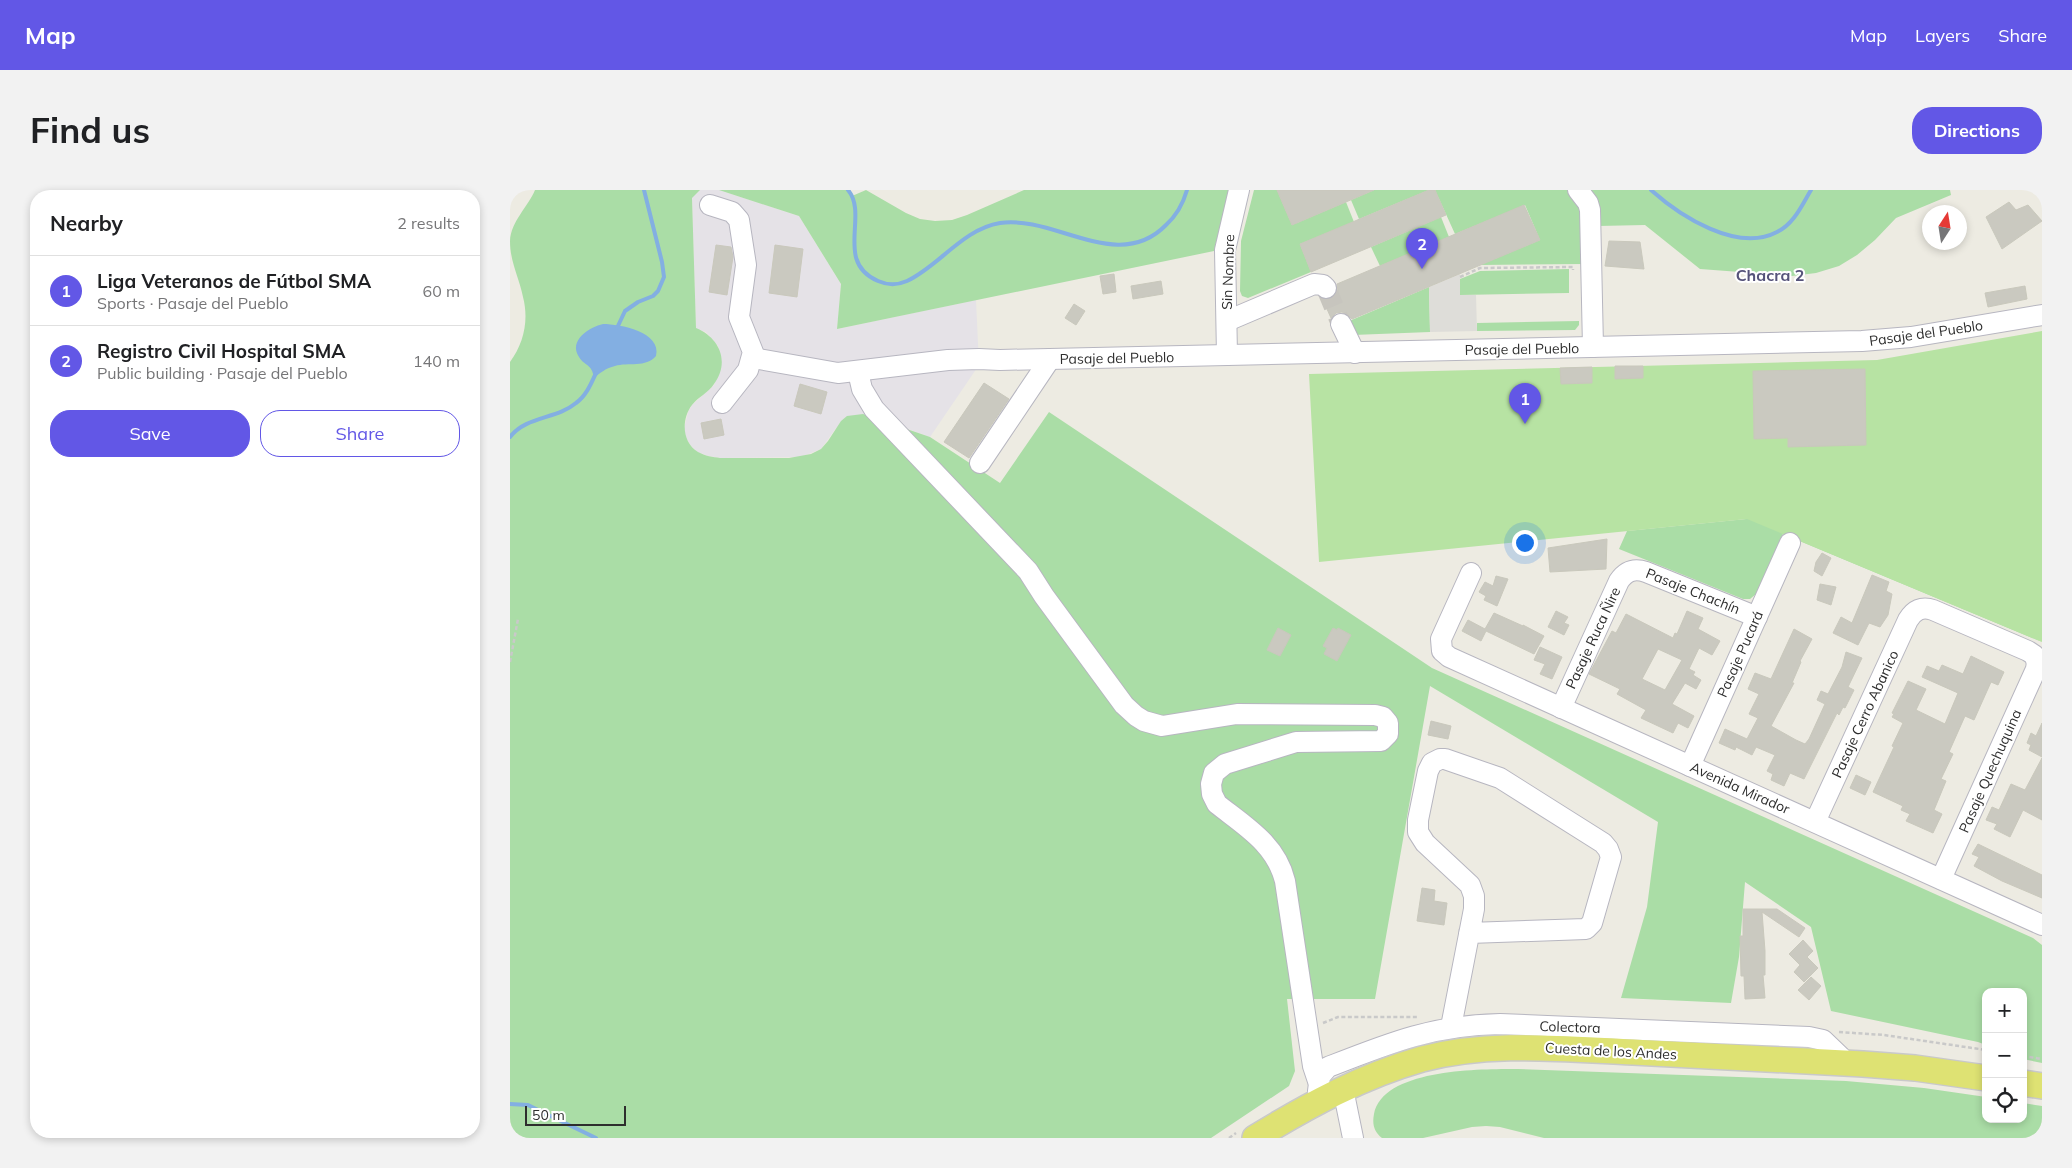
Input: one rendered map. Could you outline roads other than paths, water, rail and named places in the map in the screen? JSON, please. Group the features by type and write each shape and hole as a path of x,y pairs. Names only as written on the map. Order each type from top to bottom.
{"main road":[{"name":"Cuesta de los Andes","path":"1255,1138 1318,1092 1343,1089 1423,1059 1480,1048 1538,1048 1847,1063 1915,1068 1982,1077"},
{"path":"2027,1084 2042,1086"}],"street":[{"name":"Sin Nombre","path":"1227,356 1226,243 1239,190"},
{"path":"1578,190 1588,203 1590,210 1593,347"},
{"path":"710,205 732,212 739,220 746,265 739,317 752,346 753,358 745,374 722,402"},
{"path":"1227,321 1314,284 1323,285 1326,288"},
{"name":"Pasaje del Pueblo","path":"753,358 828,372 858,372 955,359 1227,356 1862,342 1900,338 2042,315"},
{"path":"1342,324 1355,352"},
{"path":"980,463 1050,359"},
{"path":"858,372 862,389 874,409 1028,571 1108,683 1136,716 1144,721 1162,726 1247,714 1375,715 1383,717 1388,722 1388,734 1381,741 1288,743 1225,764 1214,773 1211,784 1212,794 1217,804 1267,845 1277,858 1283,872 1318,1092"},
{"name":"Pasaje Pucará","path":"1690,766 1790,543"},
{"name":"Pasaje Chachín","path":"1629,571 1646,572 1756,617"},
{"name":"Pasaje Ruca Ñire","path":"1561,708 1619,581 1629,571"},
{"name":"Avenida Mirador","path":"1471,573 1442,635 1440,648 1449,657 2042,925"},
{"name":"Pasaje Cerro Abanico","path":"1815,822 1908,620 1918,609 1933,610 2028,651 2040,660"},
{"name":"Pasaje Quechuquina","path":"1941,879 2040,660"},
{"path":"1451,1027 1469,933 1475,903 1473,891 1466,881 1426,843 1418,832 1418,820 1428,771 1432,763 1440,759 1450,760 1505,781 1603,843 1608,848 1611,856 1592,923 1586,929 1469,933"},
{"name":"Colectora","path":"1318,1092 1322,1073 1328,1067 1400,1040 1451,1027 1500,1024 1809,1036 1823,1040 1847,1063"},
{"path":"1343,1089 1353,1138"}],"water":[{"path":"603,324 629,328 646,335 653,341 656,348 656,356 647,362 612,367 594,378 590,367 579,357 576,345 578,340 587,331"}],"waterway":[{"path":"617,328 625,311 638,302 653,296 658,291 664,277 644,190"},
{"path":"848,190 854,200 854,238 858,262 865,273 878,281 892,284 907,281 919,274 974,232 1000,223 1021,223 1042,227 1107,244 1128,244 1147,239 1173,218 1187,190"},
{"path":"1651,190 1677,210 1710,229 1727,235 1745,238 1761,237 1783,229 1797,214 1811,190"},
{"path":"510,437 524,425 560,412 576,403 585,393 596,373"},
{"path":"510,1104 528,1105 596,1138"}],"tunnel":[{"path":"1326,288 1341,324"}],"place":[{"name":"Registro Civil Hospital SMA","path":"1422,269"},
{"name":"Liga Veteranos de Fútbol SMA","path":"1525,424"}],"district":[{"name":"Chacra 2","path":"1770,275"}]}
